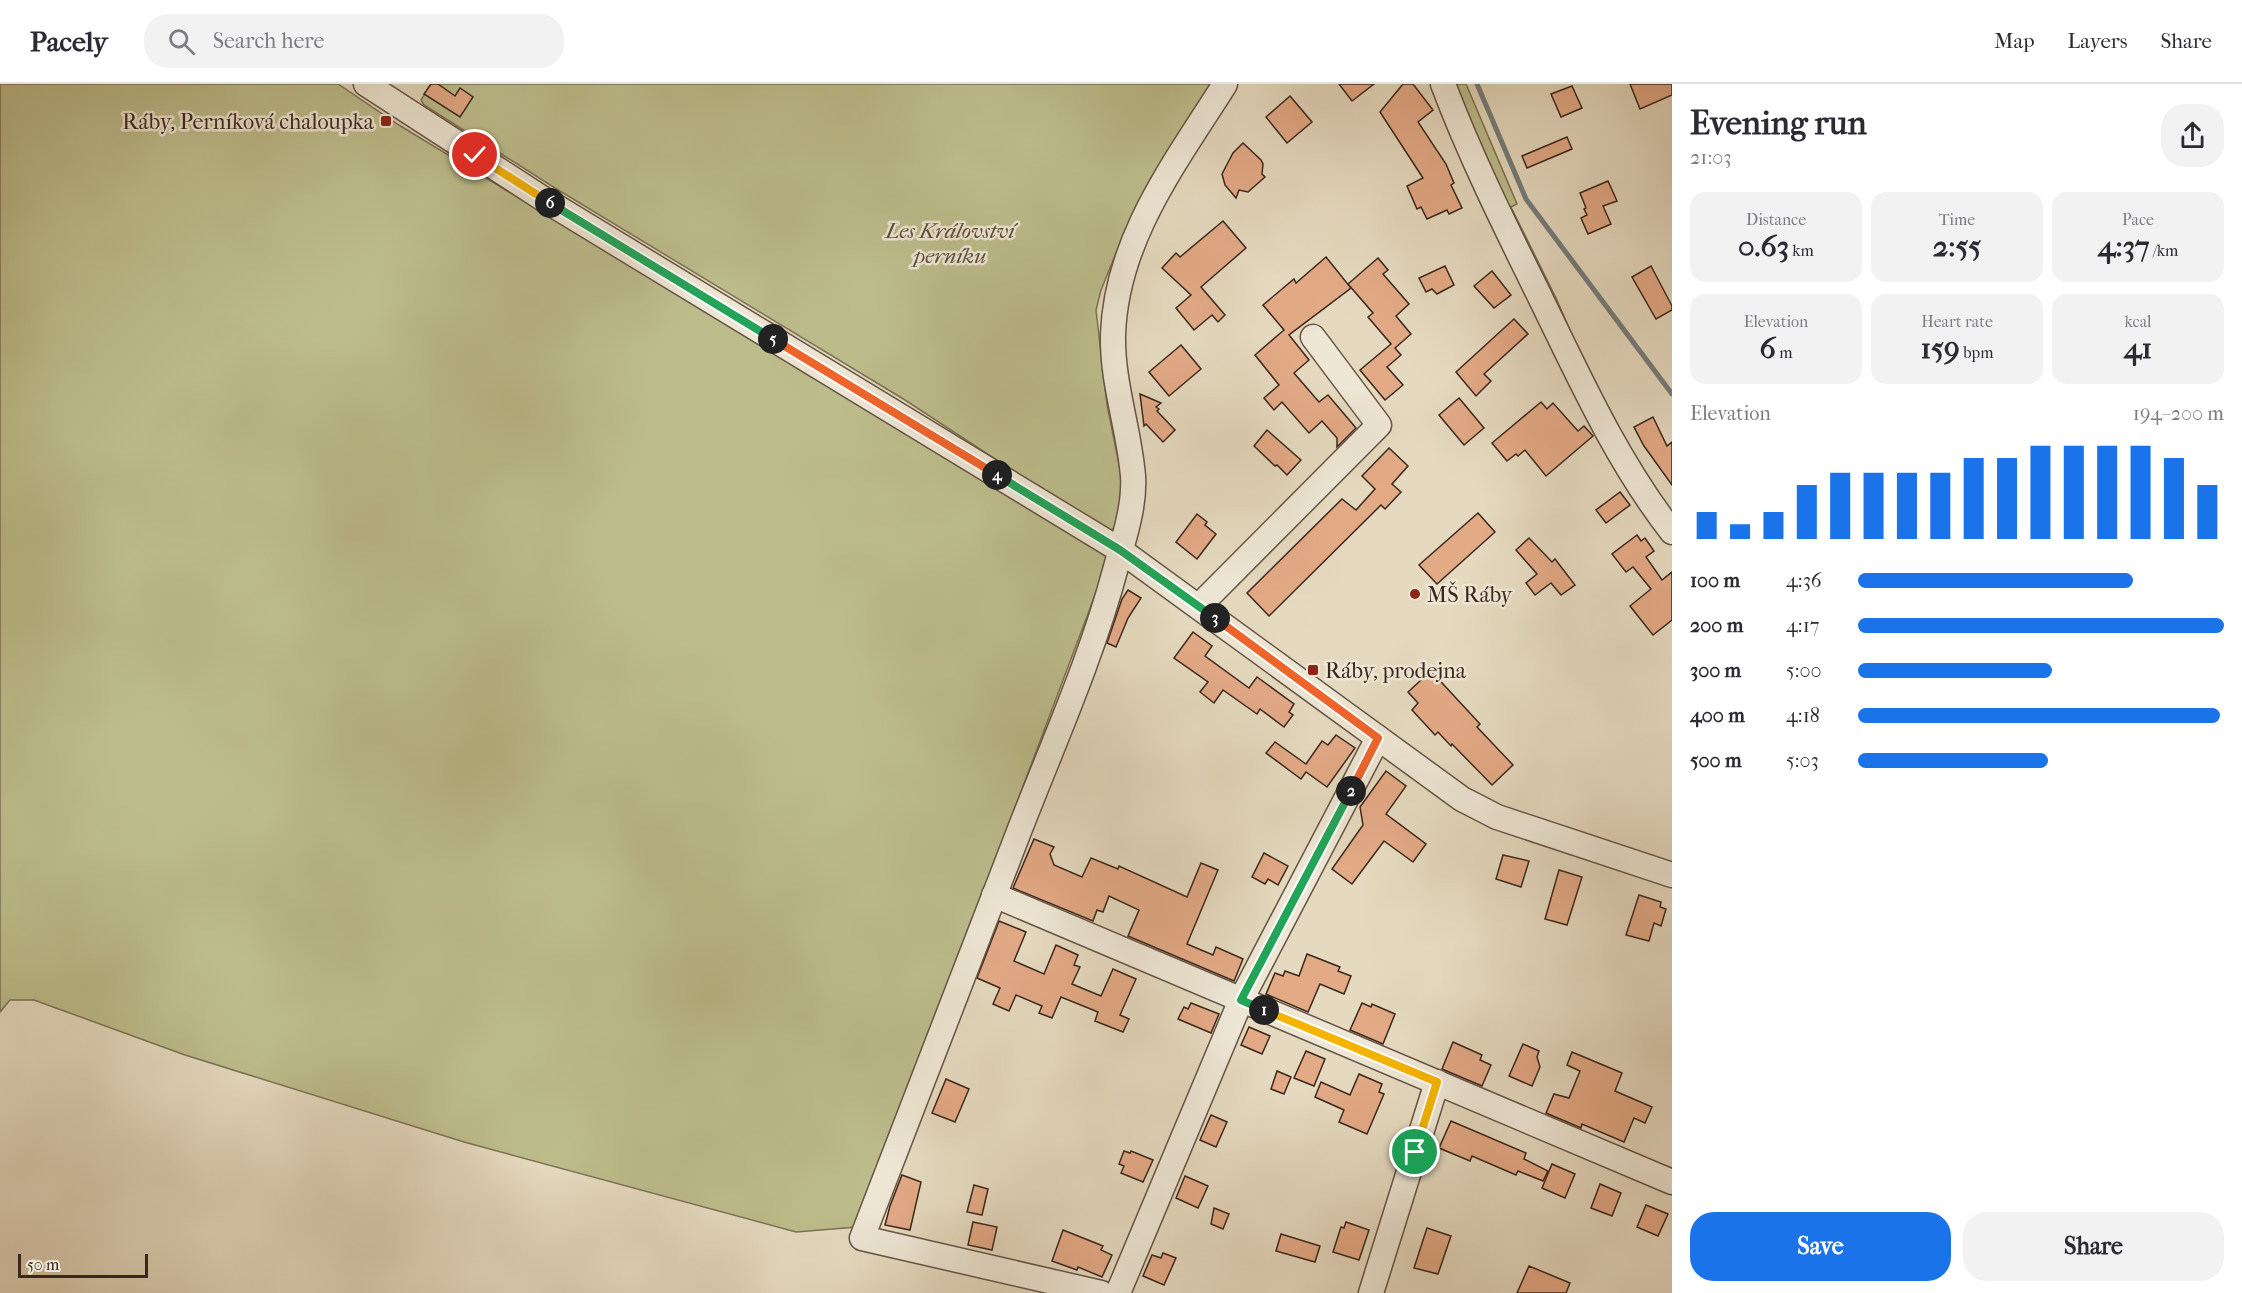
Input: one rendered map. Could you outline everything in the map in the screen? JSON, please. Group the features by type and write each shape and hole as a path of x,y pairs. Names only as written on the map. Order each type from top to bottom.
{"street":[{"path":"366,84 545,200 1120,550 1462,799 1497,817 1672,875"},
{"path":"1101,1293 862,1238 1085,663 1126,530 1133,477 1114,363 1113,336 1119,283 1130,250 1159,187 1225,84"},
{"path":"1443,84 1464,141 1591,403 1633,476 1672,532"},
{"path":"1199,606 1379,425 1312,337"},
{"path":"1118,1293 1241,1000 1378,738"},
{"path":"994,895 1672,1182"},
{"path":"1371,1293 1437,1082"}],"green space":[{"path":"0,84 338,84 399,125 1109,558 857,1227 796,1232 464,1142 185,1055 34,1000 10,1000 0,1012"},
{"name":"Les Království perníku","path":"431,84 1215,84 1153,178 1121,241 1101,290 1096,310 1107,405 1124,489 1115,527 1110,531 1104,530 905,400 555,188 424,105 421,100"},
{"path":"1451,84 1466,84 1517,204 1511,207 1556,298 1593,383"}],"building":[{"path":"431,84 438,84 455,96 460,88 473,97 460,117 424,94"},
{"path":"1339,84 1374,84 1352,101"},
{"path":"1403,84 1413,84 1433,110 1418,122 1446,164 1454,183 1451,185 1462,208 1449,214 1447,210 1427,219 1421,207 1417,209 1407,186 1423,178 1380,112"},
{"path":"1630,84 1672,84 1672,95 1640,109"},
{"path":"1572,86 1582,108 1561,117 1551,94"},
{"path":"1290,96 1312,122 1287,143 1266,117"},
{"path":"1567,137 1572,149 1527,168 1522,156"},
{"path":"1243,143 1261,160 1262,174 1265,177 1248,192 1239,190 1236,198 1225,185 1222,174 1233,153"},
{"path":"1608,181 1617,201 1603,206 1611,224 1588,234 1581,218 1587,215 1580,193"},
{"path":"1223,221 1246,248 1201,287 1225,315 1218,322 1212,315 1194,330 1176,308 1191,295 1162,268 1176,253 1180,257"},
{"path":"1326,257 1351,288 1289,335 1309,360 1294,373 1319,402 1328,395 1356,428 1337,447 1337,438 1322,421 1309,433 1282,402 1274,410 1264,398 1279,385 1255,355 1284,330 1263,305 1294,279 1296,283"},
{"path":"1378,258 1388,270 1383,274 1409,304 1396,316 1411,334 1395,348 1401,355 1387,367 1403,385 1385,400 1360,370 1391,344 1368,317 1373,313 1348,284"},
{"path":"1445,266 1454,285 1437,294 1432,289 1426,292 1419,278"},
{"path":"1651,266 1672,306 1672,310 1656,319 1632,277"},
{"path":"1492,271 1511,295 1494,308 1474,286"},
{"path":"1514,319 1528,334 1484,374 1491,381 1476,396 1456,372"},
{"path":"1181,345 1201,369 1169,396 1149,372"},
{"path":"1140,394 1161,403 1156,407 1159,409 1157,411 1175,430 1163,442 1146,424 1144,426"},
{"path":"1459,398 1484,428 1464,445 1439,415"},
{"path":"1541,402 1547,409 1553,403 1578,431 1584,426 1593,436 1546,476 1525,450 1507,461 1492,443"},
{"path":"1653,417 1667,446 1672,442 1672,485 1644,446 1634,427"},
{"path":"1267,430 1301,460 1287,475 1254,446"},
{"path":"1389,448 1408,466 1392,484 1401,492 1385,509 1381,505 1269,616 1247,593 1342,499 1356,510 1375,489 1362,476"},
{"path":"1620,492 1630,505 1606,523 1596,510"},
{"path":"1478,513 1495,532 1437,584 1419,565"},
{"path":"1197,514 1216,534 1197,559 1176,542"},
{"path":"1637,535 1641,541 1645,538 1654,551 1646,557 1662,580 1672,572 1672,620 1653,635 1630,606 1651,589 1633,567 1626,572 1612,554"},
{"path":"1529,538 1552,562 1555,559 1575,585 1561,595 1551,583 1535,595 1526,583 1537,574 1516,550"},
{"path":"1128,590 1141,598 1128,618 1116,647 1107,643 1122,599"},
{"path":"1193,632 1212,646 1205,656 1249,688 1257,677 1294,704 1289,712 1293,715 1284,727 1260,709 1257,714 1223,690 1214,703 1200,692 1208,682 1174,658"},
{"path":"1431,671 1480,724 1477,727 1513,765 1492,785 1452,744 1451,746 1438,732 1435,735 1412,710 1418,703 1408,692"},
{"path":"1336,735 1355,748 1327,787 1306,772 1301,779 1266,753 1275,742 1306,764 1322,741 1328,745"},
{"path":"1386,771 1406,786 1386,814 1426,844 1413,862 1384,841 1352,884 1332,869 1363,825 1360,807"},
{"path":"1034,839 1054,847 1050,854 1054,865 1082,877 1091,858 1118,869 1119,866 1187,897 1201,863 1218,870 1187,944 1213,955 1216,947 1243,959 1234,981 1128,936 1139,910 1109,896 1103,912 1097,910 1093,921 1013,888"},
{"path":"1264,853 1288,866 1278,885 1268,879 1265,884 1252,877"},
{"path":"1503,855 1529,861 1521,887 1496,879"},
{"path":"1559,870 1582,877 1567,925 1545,919"},
{"path":"1639,895 1661,902 1660,907 1666,909 1661,926 1654,923 1649,941 1626,935"},
{"path":"999,921 1026,932 1014,961 1044,974 1056,945 1078,955 1074,965 1080,967 1072,984 1101,996 1113,969 1136,979 1120,1015 1129,1019 1123,1032 1095,1021 1098,1012 1061,997 1052,1018 1039,1013 1042,1006 1016,995 1009,1011 993,1004 1000,988 977,978"},
{"path":"1307,954 1340,967 1338,971 1351,976 1344,994 1320,984 1308,1012 1266,994 1275,973 1283,976 1285,971 1299,976"},
{"path":"1191,1003 1219,1014 1211,1033 1178,1019 1184,1007 1188,1009"},
{"path":"1362,1003 1371,1007 1372,1004 1395,1014 1383,1044 1350,1030"},
{"path":"1249,1027 1270,1036 1262,1054 1241,1045"},
{"path":"1453,1042 1482,1055 1480,1060 1491,1065 1482,1086 1442,1069"},
{"path":"1523,1044 1539,1051 1537,1057 1540,1067 1532,1086 1509,1076"},
{"path":"1306,1051 1325,1059 1314,1086 1294,1078"},
{"path":"1572,1052 1622,1073 1615,1091 1652,1107 1645,1123 1634,1118 1624,1142 1582,1124 1581,1128 1546,1113 1554,1094 1569,1098 1580,1071 1567,1065"},
{"path":"1277,1071 1291,1077 1284,1094 1271,1089"},
{"path":"1359,1074 1382,1084 1379,1092 1384,1094 1367,1134 1339,1122 1344,1110 1315,1097 1321,1082 1350,1095"},
{"path":"946,1079 969,1089 955,1122 932,1113"},
{"path":"1211,1115 1227,1122 1216,1147 1200,1140"},
{"path":"1451,1121 1526,1153 1524,1159 1548,1171 1543,1181 1518,1171 1516,1175 1472,1156 1470,1161 1439,1148"},
{"path":"1124,1151 1130,1153 1131,1151 1153,1160 1143,1182 1121,1173 1124,1166 1119,1164"},
{"path":"1552,1164 1575,1174 1565,1198 1542,1188"},
{"path":"902,1175 921,1182 910,1230 885,1225"},
{"path":"1185,1176 1208,1186 1198,1208 1176,1198"},
{"path":"1600,1184 1621,1193 1612,1216 1591,1208"},
{"path":"974,1185 988,1189 982,1215 967,1212"},
{"path":"1646,1205 1668,1214 1658,1236 1637,1227"},
{"path":"1214,1208 1229,1214 1223,1229 1211,1224"},
{"path":"973,1222 997,1227 992,1250 968,1245"},
{"path":"1346,1222 1369,1230 1359,1260 1333,1252 1341,1227 1344,1228"},
{"path":"1427,1228 1451,1236 1438,1274 1414,1268"},
{"path":"1063,1230 1103,1246 1101,1250 1112,1255 1102,1277 1078,1267 1077,1270 1052,1261"},
{"path":"1281,1234 1320,1246 1315,1262 1276,1251"},
{"path":"1163,1253 1176,1258 1164,1285 1143,1276 1152,1255 1161,1258"},
{"path":"1529,1266 1570,1283 1566,1293 1517,1293"}],"waterway":[{"path":"1477,84 1526,199 1672,394"}],"place":[{"name":"Ráby, Perníková chaloupka","path":"386,121"},
{"name":"MŠ Ráby","path":"1415,594"},
{"name":"Ráby, prodejna","path":"1313,670"}],"route":[{"path":"475,155 545,200 1120,550 1378,738 1241,1000 1437,1082 1415,1152"}]}
